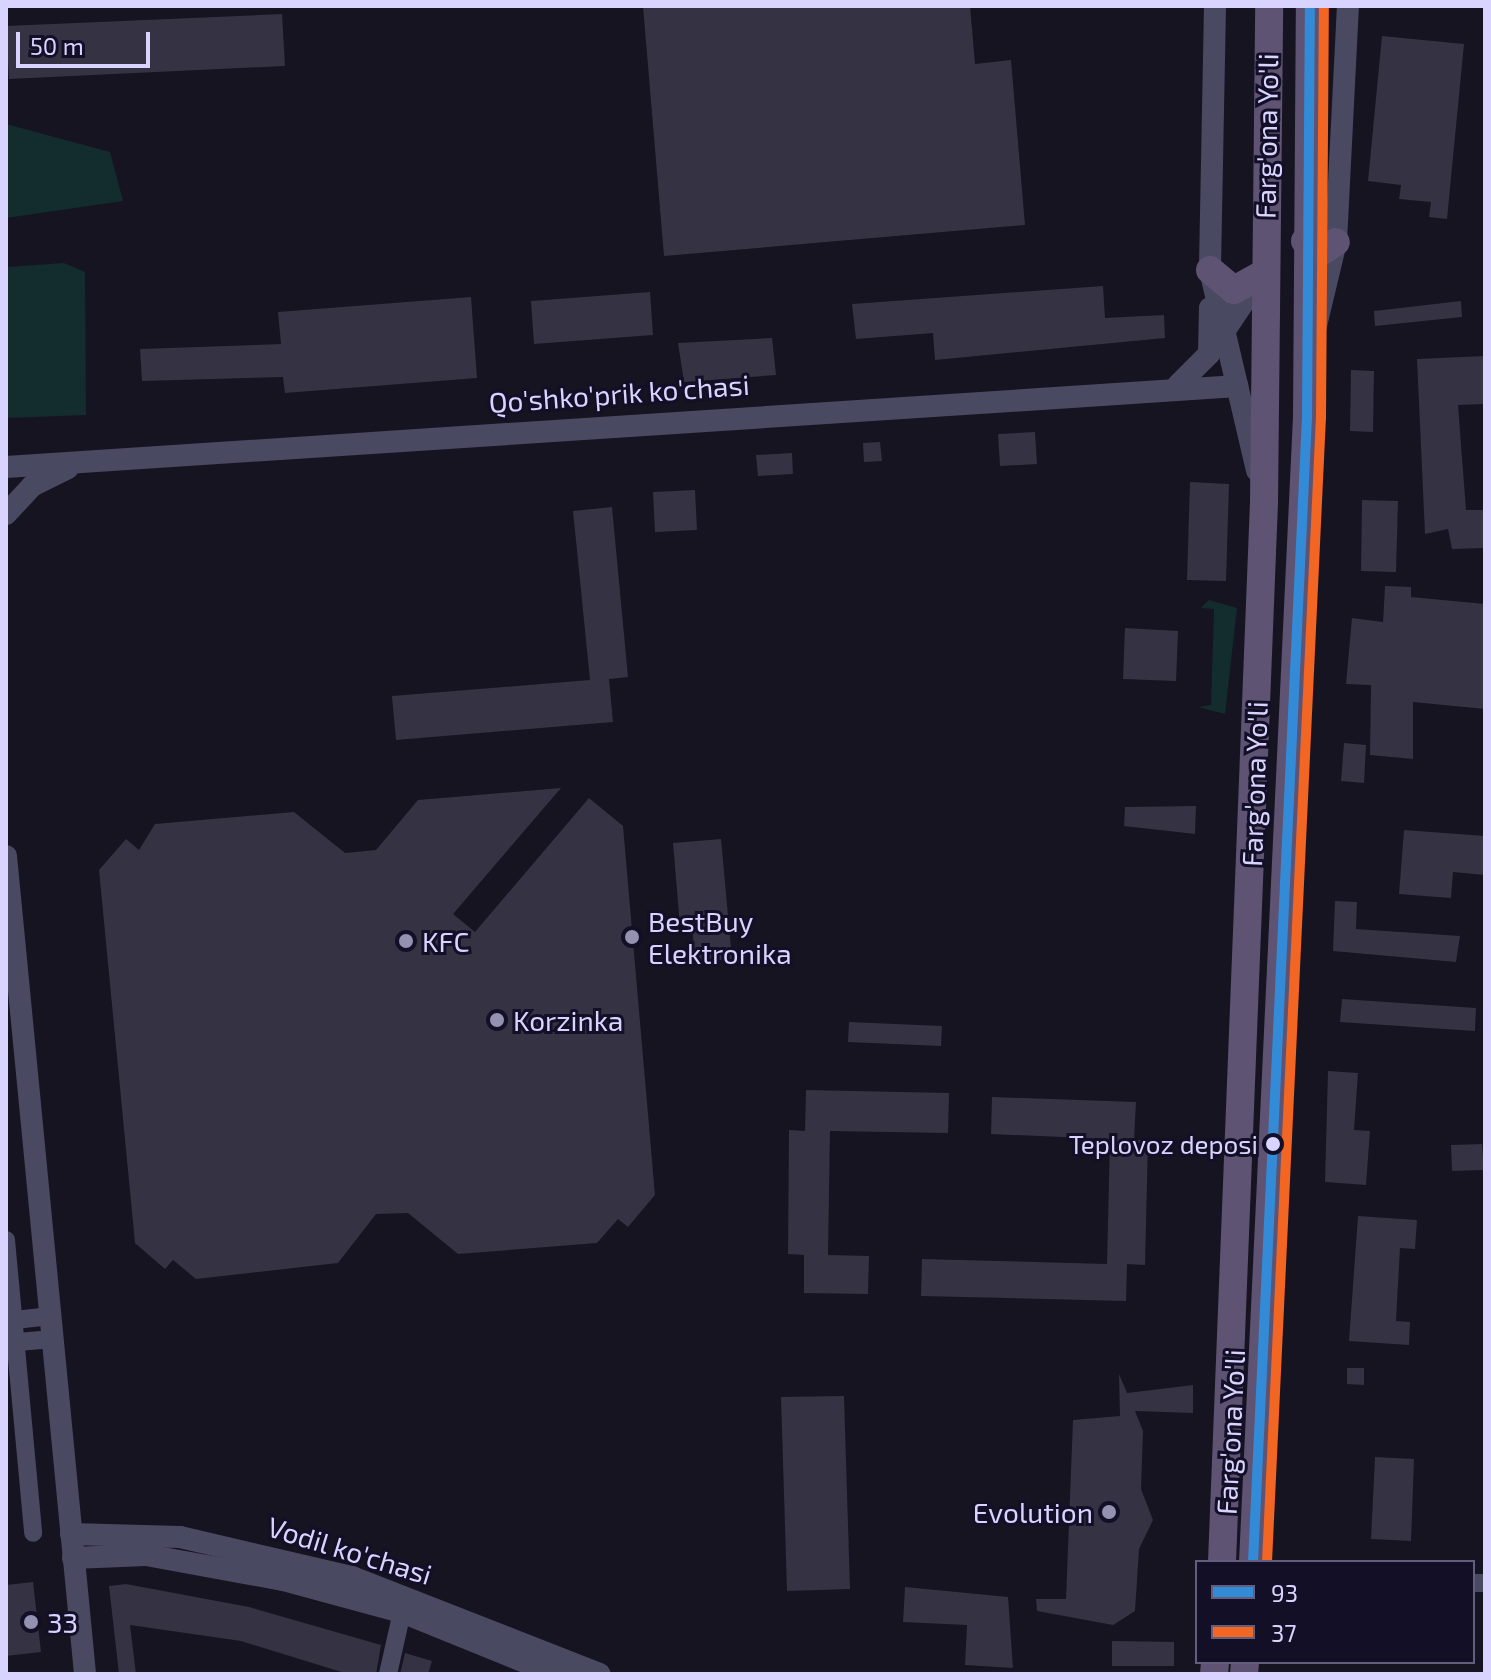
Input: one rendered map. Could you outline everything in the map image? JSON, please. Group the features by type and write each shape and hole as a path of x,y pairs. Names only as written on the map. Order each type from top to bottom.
{"main road":[{"name":"Farg'ona Yo'li","path":"1222,1560 1264,502 1263,274 1269,6"},
{"name":"Farg'ona Yo'li","path":"1253,1560 1307,365 1305,241 1310,6"},
{"path":"1305,241 1319,253 1336,242"},
{"path":"1210,270 1234,290 1263,274"}],"street":[{"path":"1209,354 1215,6"},
{"path":"1307,365 1336,242 1348,6"},
{"path":"1210,270 1264,502"},
{"path":"1178,385 1209,354 1263,274"},
{"name":"Qo'shko'prik ko'chasi","path":"6,467 1178,385 1237,386"},
{"path":"6,514 32,486 91,462"},
{"path":"6,856 10,925 85,1674"},
{"path":"6,1240 11,1343 33,1533"},
{"path":"10,1320 52,1328"},
{"path":"11,1343 52,1328"},
{"name":"Vodil ko'chasi","path":"71,1534 180,1537 352,1577 600,1674"},
{"name":"Vodil ko'chasi","path":"73,1558 120,1554 199,1562 402,1612 517,1666 555,1674"},
{"path":"388,1674 402,1612"}],"green space":[{"path":"6,124 110,152 123,201 6,218"},
{"path":"64,263 85,272 86,415 6,418 6,267"},
{"path":"1209,600 1237,608 1225,714 1198,707 1211,705 1214,609 1201,608"}],"building":[{"path":"643,6 970,6 975,64 1011,60 1025,225 664,256"},
{"path":"282,14 285,66 9,79 6,26"},
{"path":"1382,36 1464,44 1447,219 1429,217 1431,202 1399,199 1401,185 1368,181"},
{"path":"1103,286 1105,318 1164,315 1165,338 935,360 933,333 856,339 852,304"},
{"path":"650,292 653,335 534,344 531,301"},
{"path":"471,297 477,378 285,393 283,377 142,381 140,349 281,344 278,312"},
{"path":"1461,301 1462,317 1375,326 1374,311"},
{"path":"772,338 776,375 684,382 678,343"},
{"path":"1485,356 1485,404 1458,405 1466,510 1485,510 1485,548 1452,549 1448,529 1425,534 1417,359"},
{"path":"1351,370 1374,371 1373,432 1350,431"},
{"path":"1035,432 1037,464 1000,466 998,434"},
{"path":"880,442 882,461 864,462 863,443"},
{"path":"792,453 793,474 758,476 756,455"},
{"path":"1190,482 1229,484 1226,581 1187,580"},
{"path":"695,490 697,530 655,532 653,492"},
{"path":"1362,500 1398,501 1396,572 1361,571"},
{"path":"612,507 628,677 609,679 613,722 396,740 392,696 590,680 573,511"},
{"path":"1385,586 1411,587 1411,597 1485,604 1485,709 1413,702 1413,759 1370,755 1371,685 1346,684 1352,618 1383,622"},
{"path":"1125,628 1178,631 1176,681 1123,679"},
{"path":"1344,743 1366,745 1364,783 1341,781"},
{"path":"561,788 453,914 475,932 589,798 623,826 655,1195 628,1227 618,1219 597,1243 458,1254 408,1213 376,1214 338,1263 196,1279 173,1260 165,1269 135,1243 99,870 126,839 139,850 155,824 294,812 345,853 376,850 418,800"},
{"path":"1196,806 1195,834 1124,826 1125,807"},
{"path":"1404,830 1485,836 1485,875 1453,872 1451,898 1399,894"},
{"path":"721,839 732,959 695,962 692,925 680,926 673,843"},
{"path":"1335,901 1357,902 1356,929 1460,936 1456,962 1333,951"},
{"path":"1342,999 1476,1008 1475,1031 1340,1022"},
{"path":"849,1022 942,1026 941,1046 848,1042"},
{"path":"1328,1071 1358,1073 1354,1130 1370,1131 1366,1185 1325,1182"},
{"path":"806,1090 949,1093 948,1133 830,1131 828,1255 869,1256 868,1294 804,1293 804,1255 788,1254 789,1130 805,1131"},
{"path":"992,1097 1136,1102 1134,1140 1148,1140 1145,1265 1127,1264 1126,1301 921,1296 922,1259 1107,1264 1110,1139 991,1134"},
{"path":"1482,1144 1484,1170 1452,1171 1451,1145"},
{"path":"1358,1216 1417,1220 1415,1249 1400,1248 1396,1321 1410,1322 1409,1345 1349,1341"},
{"path":"1347,1368 1364,1368 1364,1385 1347,1384"},
{"path":"1119,1374 1127,1393 1193,1385 1193,1413 1135,1411 1143,1431 1141,1489 1153,1520 1139,1549 1135,1611 1113,1625 1037,1611 1036,1599 1066,1599 1073,1420 1120,1416"},
{"path":"844,1396 850,1589 787,1591 781,1397"},
{"path":"1375,1457 1414,1459 1411,1541 1371,1539"},
{"path":"33,1582 41,1652 6,1656 6,1585"},
{"path":"126,1584 249,1607 381,1645 376,1674 348,1674 241,1641 130,1625 136,1674 119,1674 109,1586"},
{"path":"905,1587 1008,1597 1013,1668 965,1665 967,1625 903,1622"},
{"path":"1112,1641 1174,1642 1174,1666 1112,1666"},
{"path":"405,1653 432,1661 428,1674 400,1674"}],"transit line":[{"name":"93","path":"1253,1560 1307,417 1310,6"},
{"name":"37","path":"1267,1560 1321,418 1324,6"}],"place":[{"name":"BestBuy Elektronika","path":"632,937"},
{"name":"KFC","path":"406,941"},
{"name":"Korzinka","path":"497,1020"},
{"name":"Teplovoz deposi","path":"1273,1144"},
{"name":"Evolution","path":"1109,1512"},
{"name":"33","path":"31,1622"}]}
